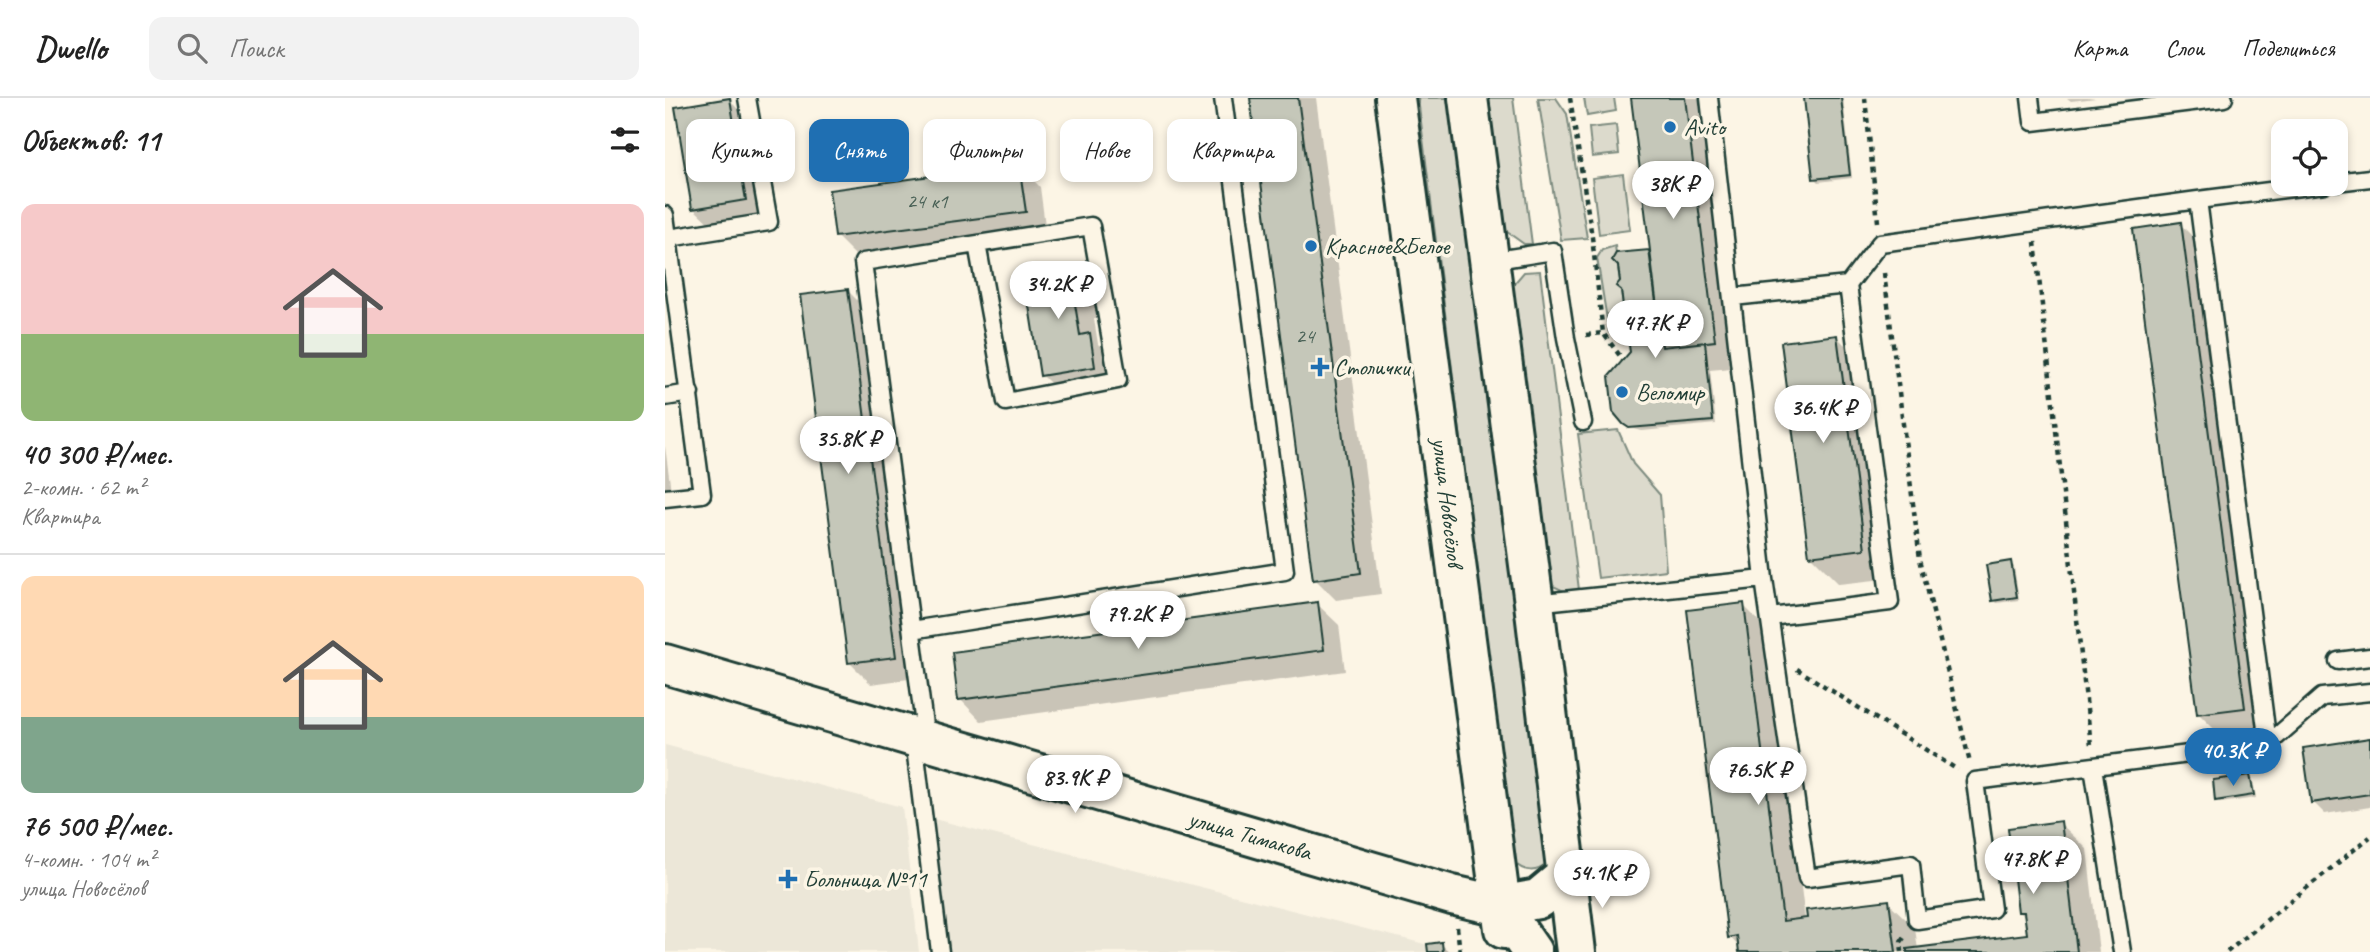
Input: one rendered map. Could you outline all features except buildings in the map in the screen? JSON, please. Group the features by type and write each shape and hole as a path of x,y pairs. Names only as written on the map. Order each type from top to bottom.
{"main road":[{"name":"улица Новосёлов","path":"1395,98 1508,952"},
{"path":"1468,98 1534,603 1576,952"},
{"name":"улица Тимакова","path":"665,664 1452,895 1500,906"},
{"path":"1532,952 1500,906 1538,899 1568,874"}],"lane":[{"path":"669,238 769,222 747,98"},
{"path":"912,630 1285,571 1223,98"},
{"path":"1709,98 1764,579 1807,878 1911,864 1917,920 1992,909 1975,781 2268,744 2322,697 2370,692"},
{"path":"2030,98 2033,122 2159,102 2224,98"},
{"path":"2348,181 2370,178"},
{"path":"1733,297 1847,285 1880,243 2271,191"},
{"path":"2199,200 2268,744"},
{"path":"665,215 702,494 665,498"},
{"path":"940,952 912,630 863,262 977,244 1091,226 1118,380 1006,402 977,244"},
{"path":"1490,261 1553,251 1566,338 1583,422"},
{"path":"1770,617 1890,602 1847,285"},
{"path":"665,397 690,393"},
{"path":"1534,603 1764,579"},
{"path":"2338,661 2370,657"},
{"path":"2093,767 2122,952"}],"path":[{"path":"1570,98 1592,237 1603,333 1623,360"},
{"path":"1865,98 1880,243 1920,559 1975,781"},
{"path":"2033,222 2093,767"},
{"path":"1775,655 1975,781"},
{"path":"2227,952 2370,837"}],"shaded area":[{"path":"1418,98 1453,98 1548,863 1535,870 1526,870 1514,862"},
{"path":"1487,98 1513,98 1532,244 1524,244 1503,229"},
{"path":"1538,98 1556,98 1567,114 1587,238 1561,240"},
{"path":"1584,98 1614,98 1616,111 1587,116"},
{"path":"1616,125 1619,154 1592,157 1589,128"},
{"path":"1623,174 1630,230 1599,234 1592,178"},
{"path":"1615,246 1620,281 1617,286 1621,290 1623,305 1620,311 1625,315 1627,328 1623,334 1609,332 1597,258 1602,250"},
{"path":"1540,271 1579,590 1566,592 1551,585 1512,286 1524,272"},
{"path":"1618,430 1633,464 1660,495 1666,570 1598,578 1578,434"},
{"name":"Больница №11","path":"665,745 902,807 919,952 665,952"},
{"path":"930,818 1452,951 1452,952 950,952"}],"place":[{"name":"Avito","path":"1670,127"},
{"name":"Красное&Белое","path":"1311,246"},
{"name":"Столички","path":"1320,367"},
{"name":"Веломир","path":"1622,392"},
{"name":"Больница №11","path":"788,879"}]}
